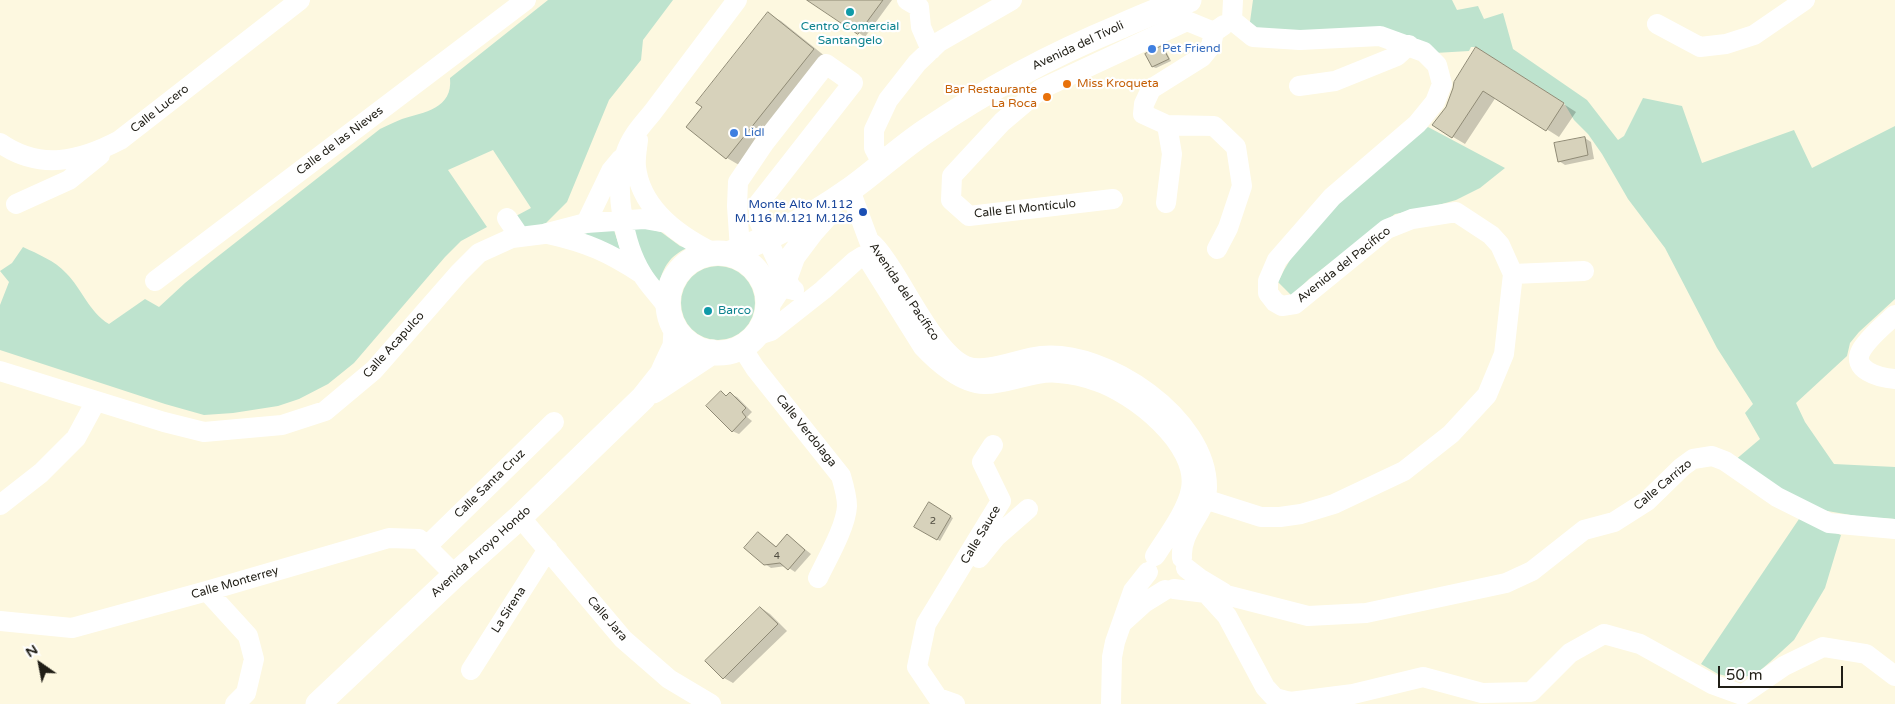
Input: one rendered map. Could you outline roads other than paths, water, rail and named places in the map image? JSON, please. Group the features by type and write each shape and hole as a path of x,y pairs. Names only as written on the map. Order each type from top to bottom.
{"main road":[{"name":"Avenida del Tívoli","path":"727,252 766,240 807,218 850,190 882,163 926,131 1000,85 1073,46 1172,4 1189,0"},
{"name":"Avenida del Tívoli","path":"778,288 793,256 850,190"},
{"path":"727,252 742,258 778,288 762,326 748,341 722,352 712,352 692,345 672,319 671,288 680,270 702,256 727,252"},
{"name":"Avenida Arroyo Hondo","path":"318,704 455,574 520,517 643,398 662,374 675,346 672,319"},
{"name":"Avenida Arroyo Hondo","path":"643,398 712,352"}],"street":[{"name":"Calle Lucero","path":"0,143 31,158 52,161 76,158 101,150 120,140 300,0"},
{"name":"Calle de las Nieves","path":"155,282 526,0"},
{"path":"586,223 612,171 624,156 632,138 737,0"},
{"path":"907,0 919,7 921,26 931,50"},
{"path":"882,163 874,148 874,130 888,100 917,63 939,42 1012,0"},
{"path":"1217,249 1228,228 1242,186 1236,147 1214,126 1167,125 1143,114 1144,104 1151,89 1202,57 1211,46 1214,32 1232,20 1233,0"},
{"path":"1657,24 1700,47 1726,44 1754,35 1805,0"},
{"name":"Avenida del Pacífico","path":"1232,20 1253,37 1300,40 1380,36 1424,52 1438,65 1442,84 1435,102 1410,130 1332,197 1277,260 1268,281 1268,293 1275,302 1282,306 1295,304 1387,228 1412,219 1456,212 1491,235 1500,245 1513,274"},
{"name":"Calle El Montículo","path":"1113,199 969,216 951,200 952,176 1002,122 1041,89 1187,21 1214,32"},
{"path":"1300,86 1334,81 1397,56 1409,45"},
{"path":"652,113 638,139 636,166 639,182 644,192 667,223 687,237 727,252 737,206 738,182 765,142 826,64 853,83 759,203 759,221 766,240 778,288 813,287 869,242"},
{"path":"1166,203 1172,154 1167,125"},
{"path":"16,204 69,180 120,140"},
{"path":"624,156 620,186 623,221 631,249 642,274 672,319"},
{"name":"Avenida del Pacífico","path":"850,190 869,242 875,245 887,262 936,341 966,366 979,368 1042,356 1072,358 1117,374 1151,395 1183,425 1202,460 1207,488 1197,498"},
{"path":"507,218 520,237"},
{"path":"544,234 586,223 644,219 667,223"},
{"path":"544,234 579,241 606,252 642,274"},
{"name":"Calle Acapulco","path":"0,371 204,432 282,425 325,411 374,370 459,273 479,253 512,238 544,234"},
{"path":"748,341 771,332 863,256 866,256 878,272 924,347 934,359 951,371 970,381 983,384 1025,376 1058,373 1096,381 1119,391 1143,408 1165,428 1178,444 1189,468 1191,482 1197,498 1183,541 1185,578 1182,583 1144,603 1121,624"},
{"path":"1197,498 1262,516 1280,518 1334,504 1404,471 1451,434 1487,395 1504,354 1513,274 1584,272"},
{"path":"1895,315 1861,350 1859,358 1864,369 1873,375 1895,379"},
{"name":"Calle Verdolaga","path":"748,341 755,368 841,476 845,489 847,508 839,535 818,578"},
{"path":"0,506 41,473 76,438 96,401"},
{"name":"Calle Santa Cruz","path":"427,546 554,422"},
{"name":"Calle Sauce","path":"955,704 938,698 918,667 926,624 1001,501 982,462 993,445"},
{"name":"Calle Carrizo","path":"1230,596 1308,616 1366,613 1506,583 1532,570 1584,530 1614,522 1647,501 1682,467 1694,459 1712,456 1725,461 1776,497 1829,523 1895,529"},
{"path":"1111,704 1114,642 1125,610 1133,591 1152,564 1185,507 1197,498"},
{"name":"Calle Sauce","path":"926,624 996,537 1028,509"},
{"name":"Calle Jara","path":"520,517 623,639 669,679 711,704"},
{"name":"Calle Monterrey","path":"0,621 72,628 389,538 419,538 455,574"},
{"name":"La Sirena","path":"471,670 548,549"},
{"path":"1166,552 1172,552 1199,578 1230,596 1160,588 1152,582 1152,564 1166,552"},
{"path":"207,591 248,636 254,660 246,693 235,704"},
{"path":"1207,594 1223,611 1236,631 1265,687 1275,698 1290,702 1353,694 1424,677 1482,693 1531,692 1570,652 1604,634 1640,644 1712,684 1742,695 1784,666 1822,647 1866,654 1895,676"},
{"path":"1236,631 1235,615 1244,605 1252,602"}],"place":[{"name":"Centro Comercial Santangelo","path":"850,12"},
{"name":"Pet Friend","path":"1152,49"},
{"name":"Miss Kroqueta","path":"1067,84"},
{"name":"Bar Restaurante La Roca","path":"1047,97"},
{"name":"Lidl","path":"734,133"},
{"name":"Monte Alto M.112 M.116 M.121 M.126","path":"863,212"},
{"name":"Barco","path":"708,311"}]}
